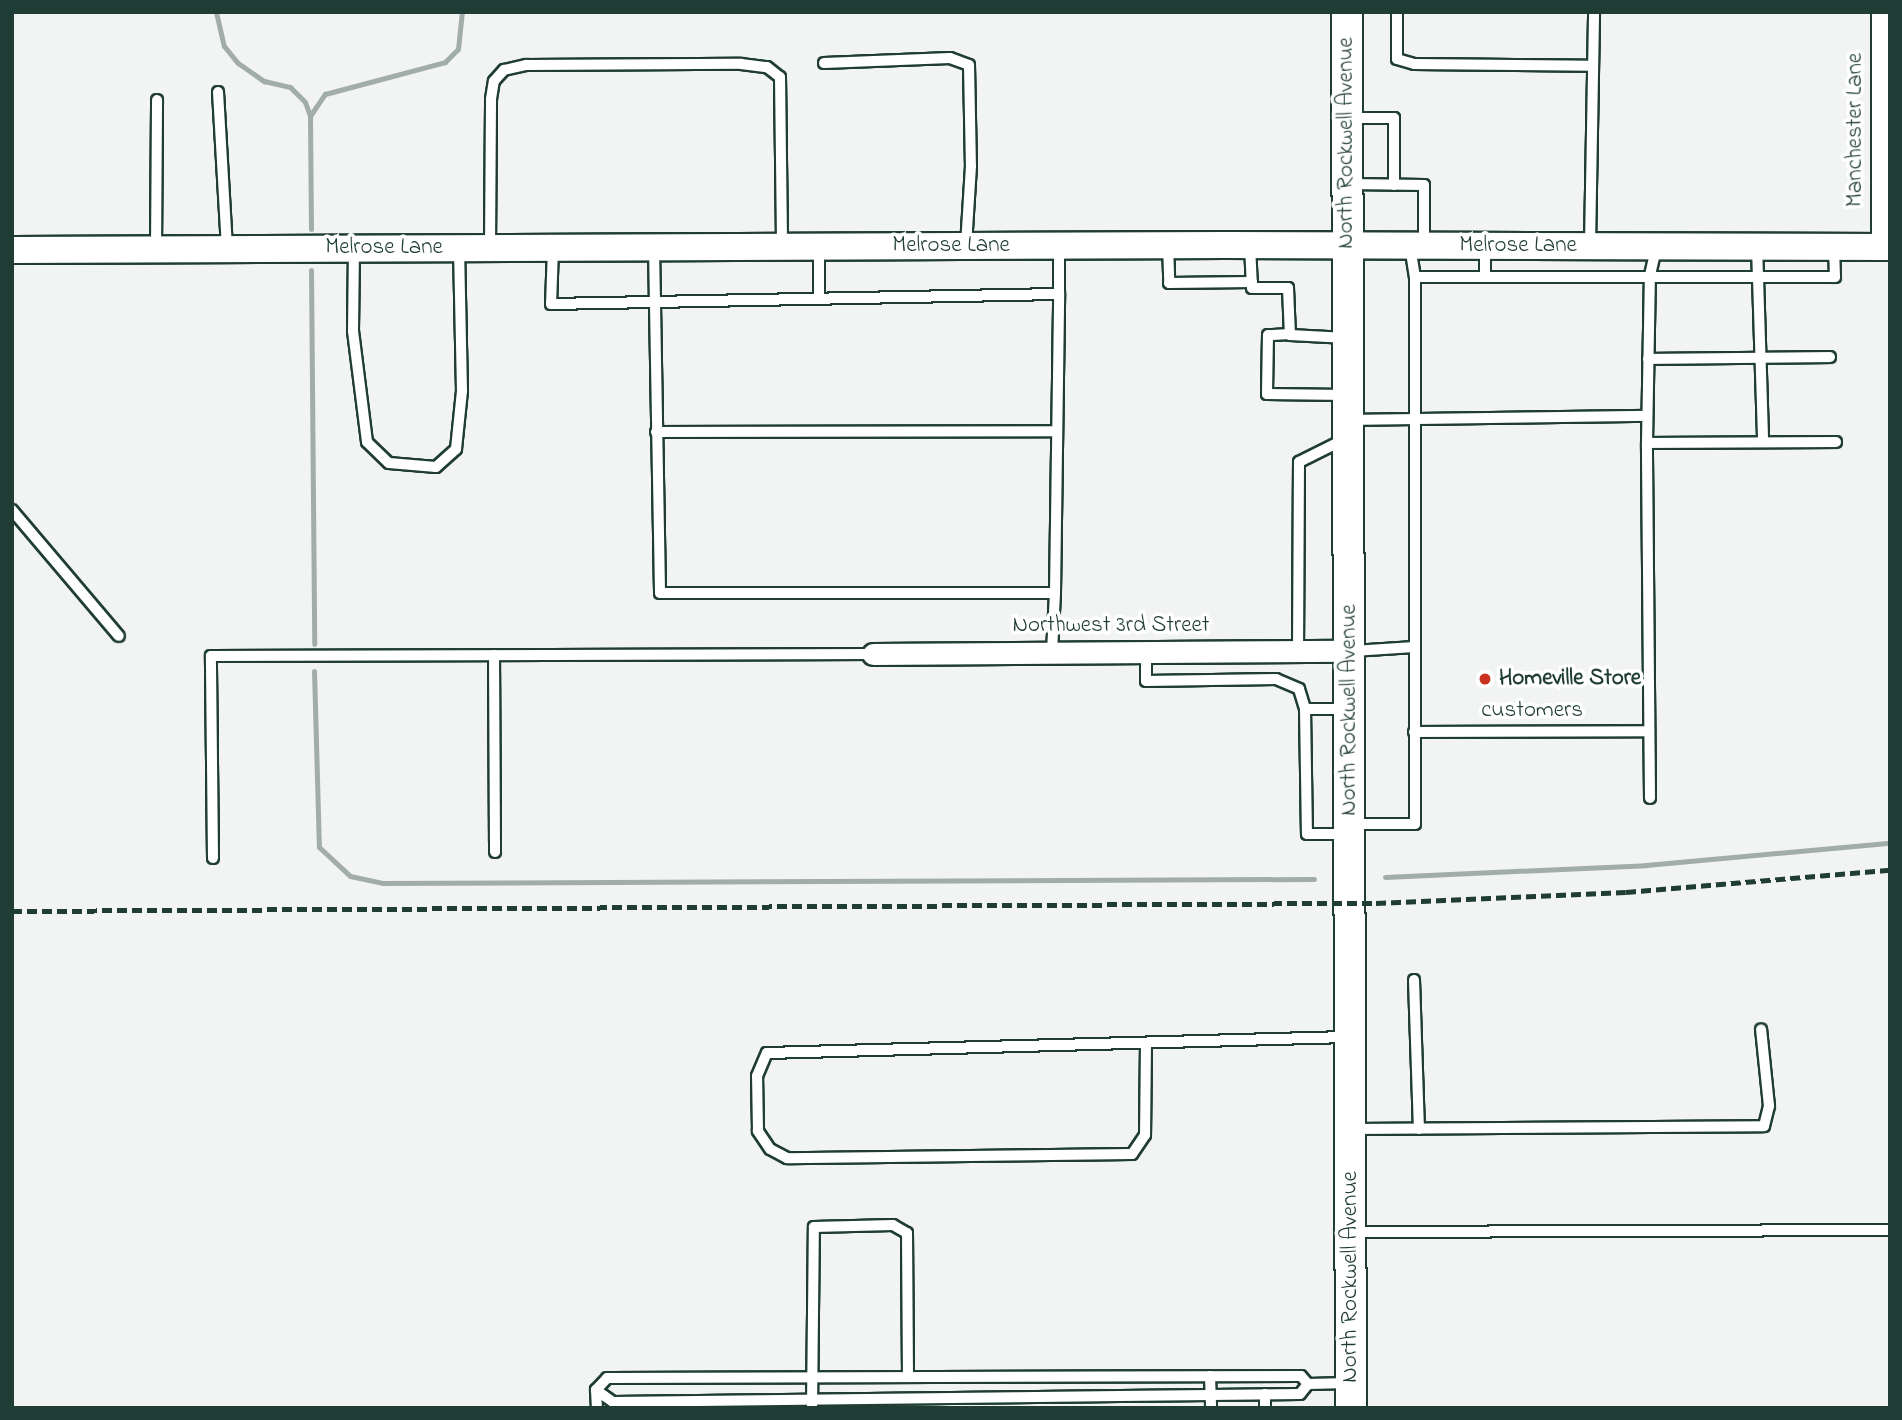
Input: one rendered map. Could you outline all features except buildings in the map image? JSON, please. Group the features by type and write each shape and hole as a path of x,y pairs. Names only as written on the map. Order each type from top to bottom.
{"main road":[{"name":"North Rockwell Avenue","path":"1347,12 1351,1395"}],"street":[{"name":"Manchester Lane","path":"1882,12 1886,247"},
{"name":"Melrose Lane","path":"12,250 1059,245 1886,247"},
{"name":"Northwest 3rd Street","path":"873,654 1350,651"}],"lane":[{"path":"1396,12 1397,59 1414,64 1592,66"},
{"path":"1590,246 1594,12"},
{"path":"824,63 950,58 969,65 971,178 966,246"},
{"path":"490,248 491,99 494,81 504,70 526,65 741,64 767,67 780,77 782,246"},
{"path":"218,92 227,249"},
{"path":"156,250 157,100"},
{"path":"1346,118 1394,118 1394,185"},
{"path":"1146,652 1146,681 1276,679 1299,690 1305,709 1307,834 1415,824 1413,417 1415,276 1424,185 1346,184"},
{"path":"1052,653 1059,245"},
{"path":"1168,245 1169,283 1252,282"},
{"path":"1250,245 1252,288 1288,288 1290,334"},
{"path":"819,246 819,298"},
{"path":"1485,246 1485,277"},
{"path":"1650,798 1647,416 1650,275 1657,246"},
{"path":"1757,246 1763,442"},
{"path":"654,247 660,593 1055,593"},
{"path":"1415,276 1835,276 1834,247"},
{"path":"354,248 353,331 368,442 388,463 436,467 456,449 462,391 459,248"},
{"path":"553,248 551,304 1059,294"},
{"path":"1347,338 1268,335 1268,394 1347,418 1647,416"},
{"path":"1648,359 1830,357"},
{"path":"1298,652 1299,462 1347,418"},
{"path":"656,432 1057,431"},
{"path":"1647,443 1836,442"},
{"path":"12,510 119,636"},
{"path":"1350,651 1414,646"},
{"path":"213,858 211,656 873,654"},
{"path":"494,655 495,852"},
{"path":"1305,709 1350,709"},
{"name":"customers","path":"1414,732 1650,731"},
{"path":"1414,980 1419,1129"},
{"path":"1350,1129 1764,1126 1769,1106 1761,1029"},
{"path":"1146,1043 1145,1135 1132,1154 787,1158 770,1149 758,1131 757,1076 767,1053 1350,1037"},
{"path":"813,1403 811,1232 821,1225 893,1225 907,1233 908,1376"},
{"path":"1351,1232 1890,1230"},
{"path":"1008,1376 1008,1397"},
{"path":"1210,1376 1211,1408"},
{"path":"597,1408 596,1390 607,1378 1301,1376 1308,1384 1351,1395"},
{"path":"596,1390 612,1402 709,1404 1300,1394 1308,1384"},
{"path":"1265,1394 1265,1408"}],"waterway":[{"path":"216,12 224,46 238,63 264,81 290,87 305,102 310,116 311,229"},
{"path":"310,116 325,94 445,62 458,49 462,12"},
{"path":"311,270 314,644"},
{"path":"314,671 319,847 350,876 382,883 1314,879"},
{"path":"1385,877 1646,865 1890,843"}],"railway":[{"path":"12,911 1376,903 1626,892 1890,870"}],"place":[{"name":"Homeville Store","path":"1485,679"}]}
